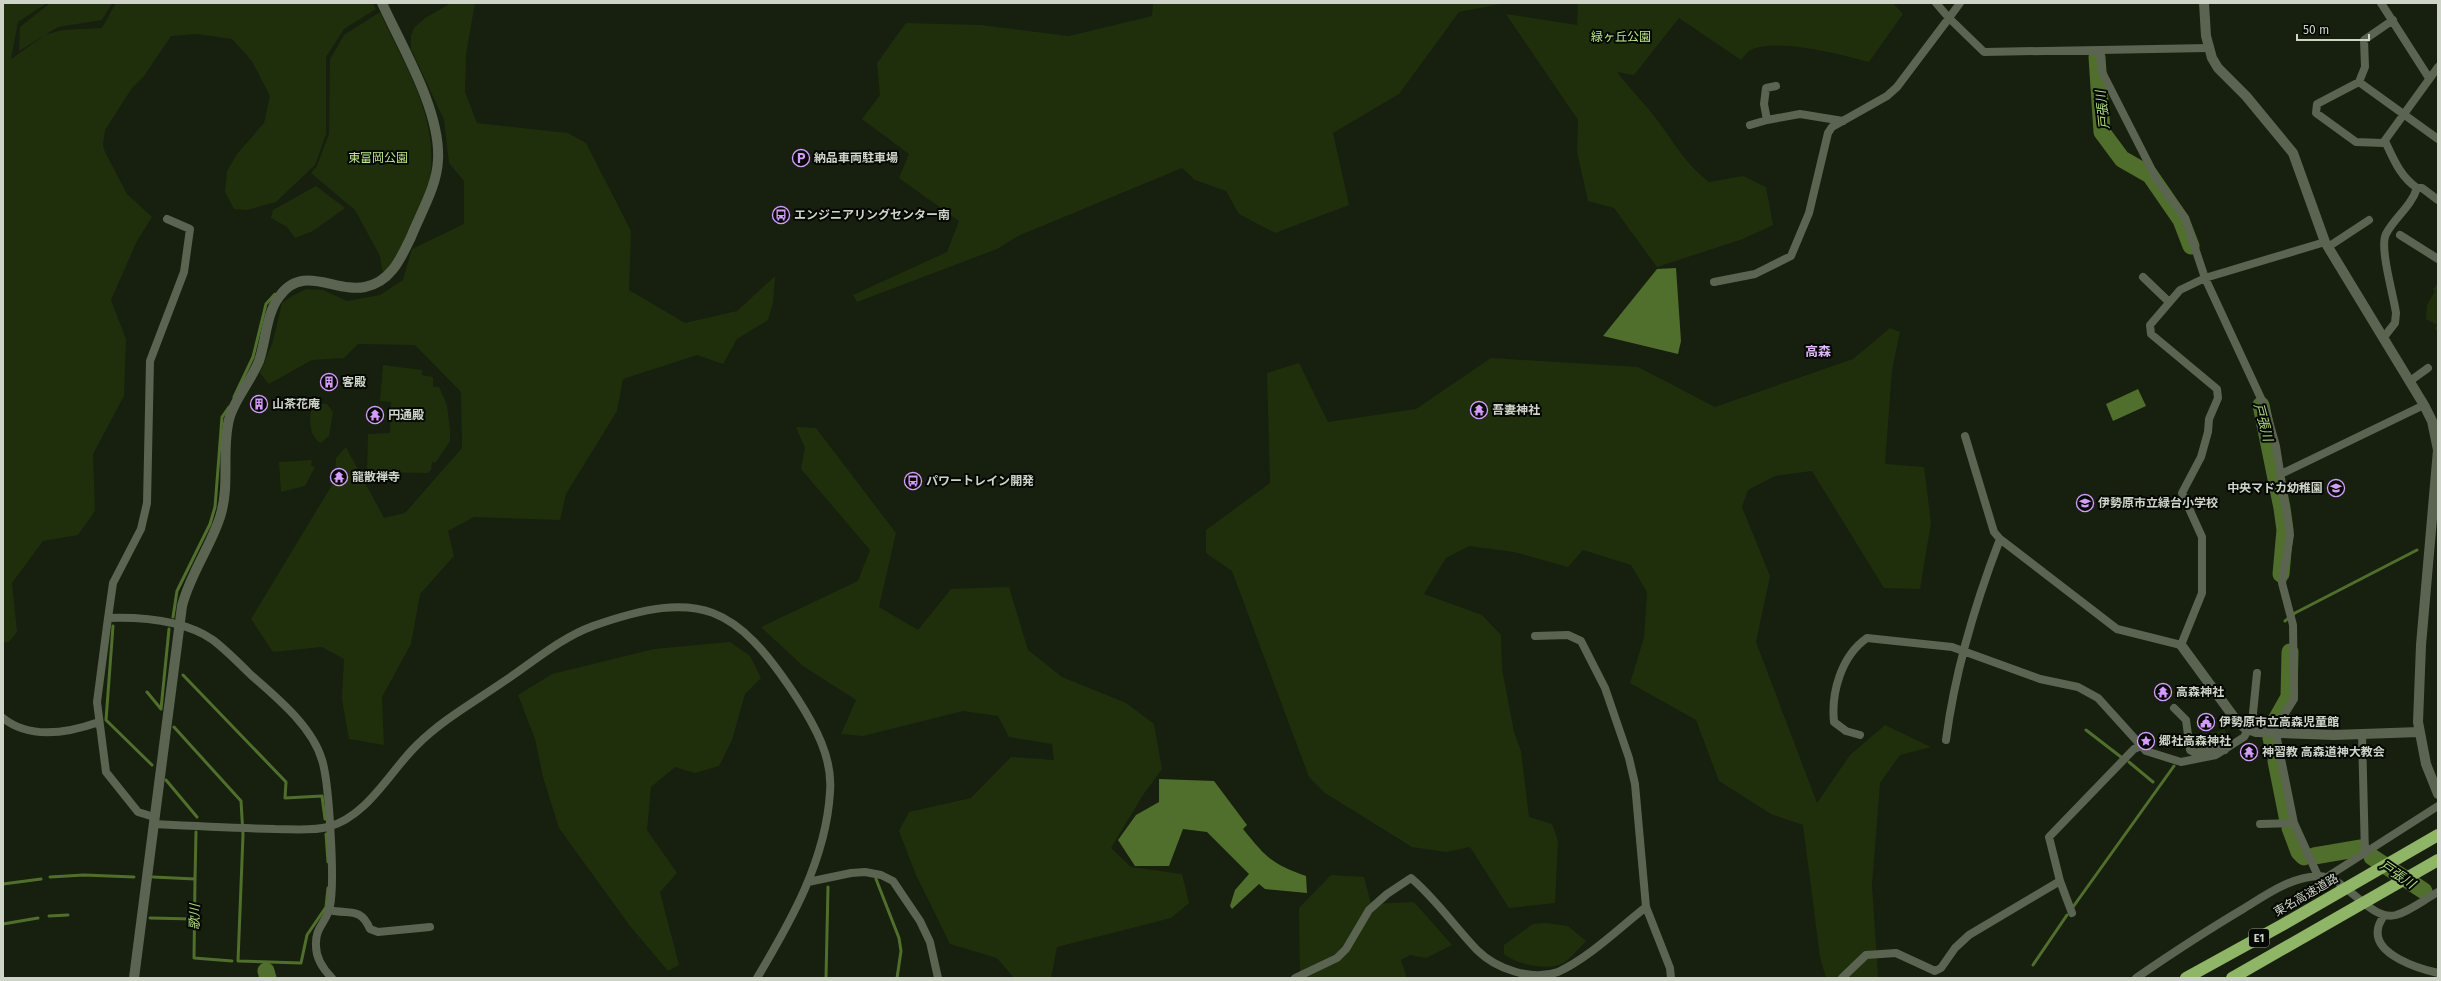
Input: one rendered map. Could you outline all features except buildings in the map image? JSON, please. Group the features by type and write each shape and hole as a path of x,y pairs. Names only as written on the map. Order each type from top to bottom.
{"highway":[{"name":"東名高速道路","path":"2186,978 2438,835"},
{"name":"E1","path":"2232,978 2438,860"}],"street":[{"path":"134,978 153,821 182,606 189,582 211,538 223,504 226,488 228,423 258,363 271,313 278,297 283,292 302,281 320,280 354,288 366,287 384,278 397,265 433,185 438,160 434,122 382,3"},
{"path":"1936,3 1949,18 1984,52 2208,48"},
{"path":"1714,282 1755,274 1791,256 1809,213 1828,133 1832,128 1887,96 1896,88 1960,3"},
{"path":"2204,3 2208,48 2218,68 2246,96 2293,153 2327,244 2424,404 2432,421 2438,450 2434,540 2421,644 2419,732 2426,764 2437,792"},
{"path":"2381,3 2433,78"},
{"path":"2393,20 2364,40 2365,67 2359,82 2317,104 2316,113 2356,142 2382,143 2433,78 2438,67"},
{"path":"2100,51 2102,72 2156,180 2185,218 2205,278 2265,407 2281,474 2290,535 2282,583 2293,625 2294,699 2280,721 2277,733 2294,823 2318,876"},
{"path":"2359,82 2438,140"},
{"path":"1767,120 1764,104 1766,88 1776,86"},
{"path":"1750,125 1767,120 1800,114 1843,122"},
{"path":"2385,141 2398,170 2417,188 2422,188 2438,200"},
{"path":"2384,337 2395,323 2396,313 2384,247 2385,234 2408,208 2417,188"},
{"path":"166,219 190,229 188,248 184,272 150,361 147,503 141,529 113,583 97,702 106,772 138,812 153,821 265,829 329,826 369,802 417,745 442,724 563,641 591,627 664,607 690,608 716,613 741,628 773,662 809,717 829,767 831,789 828,813 808,882 800,902 757,978"},
{"path":"2181,645 2202,593 2202,537 2182,493 2201,457 2208,432 2209,419 2218,398 2217,389 2151,334 2152,322 2180,290 2205,278 2327,244 2369,220"},
{"path":"2400,235 2438,259"},
{"path":"2143,277 2169,302"},
{"path":"2410,381 2428,368"},
{"path":"2281,474 2424,404"},
{"path":"1964,436 1994,532 2000,539 2117,629 2181,645 2236,720 2244,728 2277,733 2362,734 2419,732"},
{"path":"1946,740 1950,706 1963,650 1981,588 2000,539"},
{"path":"108,618 180,624 213,640 285,705 306,730 322,759 326,780 332,870 329,910 316,932 316,948 323,969 332,978"},
{"path":"1535,636 1568,635 1581,641 1605,688 1629,758 1635,784 1646,907 1670,968 1671,978"},
{"path":"1860,735 1846,731 1834,722 1832,705 1837,684 1856,645 1867,638 1952,646 2040,679 2078,687 2092,693 2141,746 2151,754 2181,762 2208,758 2225,750 2244,737 2250,730 2257,672"},
{"path":"2174,708 2186,720 2190,750 2195,753 2220,747 2225,750"},
{"path":"3,718 20,730 33,732 65,732 99,722"},
{"path":"2362,734 2365,854"},
{"path":"2072,913 2060,881 2049,837 2134,749 2141,746"},
{"path":"2327,877 2438,806"},
{"path":"2260,824 2294,823"},
{"path":"808,882 851,873 866,872 881,874 893,881 920,921 930,942 938,978"},
{"path":"2136,978 2209,929 2281,886 2302,878 2318,876 2327,877 2384,915 2397,915 2438,892"},
{"path":"1295,978 1337,958 1346,949 1369,910 1387,894 1411,878 1426,890 1477,950 1492,963 1511,972 1527,975 1544,976 1557,973 1582,956 1646,907"},
{"path":"1842,978 1866,955 1896,953 1935,971 1941,968 1955,948 1969,935 2060,881"},
{"path":"329,910 356,912 365,918 370,929 378,932 430,927"},
{"path":"2384,915 2378,929 2379,938 2386,949 2402,962 2416,968 2438,972"}],"green space":[{"path":"3,3 47,3 18,22 11,59 45,35 62,30 102,28 116,3 372,3 376,9 344,29 326,57 326,134 315,165 276,202 247,210 234,209 225,192 227,171 237,154 264,123 270,96 252,61 232,39 197,34 171,36 144,76 132,88 105,130 103,145 105,152 127,194 152,217 137,241 111,300 126,339 124,396 93,454 95,511 78,535 43,541 12,583 17,632 9,642 3,642"},
{"path":"50,3 112,3 102,20 58,27 19,51 20,27"},
{"path":"451,3 475,3 466,54 465,92 477,123 568,133 586,143 631,231 629,290 685,323 737,311 775,276 773,303 768,320 737,339 723,364 697,355 623,379 617,411 566,494 560,520 474,517 448,531 454,556 420,594 411,644 382,697 384,745 349,739 342,699 344,659 322,647 273,652 251,619 335,480 336,458 346,447 384,518 405,513 462,448 461,392 415,345 358,344 344,358 312,360 269,384 260,373 273,341 282,303 306,289 323,290 347,301 380,295 403,280 412,249 464,224 464,181 449,163 444,120 411,49 411,36 414,28 425,18"},
{"path":"1153,3 1506,3 1459,12 1399,94 1333,133 1349,205 1275,233 1239,214 1226,191 1195,180 1182,168 1018,236 997,249 857,302 853,295 947,252 959,221 899,178 909,154 862,119 880,95 877,63 906,23 981,25 1069,36 1152,16"},
{"name":"緑ヶ丘公園","path":"1578,3 1893,3 1903,14 1869,62 1826,51 1774,45 1760,47 1749,51 1741,60 1679,18 1634,75 1617,72 1655,117 1688,162 1709,182 1743,176 1766,187 1773,225 1743,239 1657,267 1614,208 1588,201 1577,152 1578,120 1506,14 1577,25"},
{"name":"東富岡公園","path":"380,12 419,95 426,116 430,138 431,160 429,184 426,193 396,256 383,276 380,256 355,210 311,173 317,166 329,134 330,59 344,35"},
{"path":"316,186 345,208 313,231 295,238 287,227 271,218 273,210"},
{"path":"2438,283 2438,331 2435,329 2437,325 2426,319 2427,305 2435,291 2433,289"},
{"path":"1890,328 1900,332 1892,370 1885,464 1924,467 1931,523 1920,589 1884,588 1812,471 1775,476 1748,490 1742,507 1770,576 1756,642 1817,803 1850,755 1885,725 1931,747 1900,755 1880,783 1872,885 1878,978 1826,978 1820,957 1803,825 1771,814 1719,781 1696,720 1630,683 1644,638 1647,592 1631,565 1583,550 1568,567 1514,552 1469,546 1446,558 1424,594 1482,615 1501,635 1502,669 1514,732 1521,751 1529,817 1552,824 1558,841 1555,903 1509,908 1470,847 1446,852 1412,847 1325,793 1309,777 1232,571 1206,553 1206,530 1270,483 1267,373 1299,363 1328,422 1416,409 1491,358 1638,367 1715,407 1853,359"},
{"path":"383,365 422,370 422,375 433,377 433,387 439,387 447,405 450,441 436,462 432,462 431,470 428,473 367,472 368,434 390,433 391,402 380,401"},
{"path":"319,403 327,404 333,412 329,436 321,443 314,437 310,423 312,408"},
{"path":"796,427 816,428 896,533 879,607 918,630 951,589 1009,587 1028,650 1062,677 1126,703 1154,724 1162,769 1143,795 1111,848 1131,867 1182,874 1189,903 1171,918 1057,947 1051,978 1014,978 997,958 950,944 916,875 899,831 909,812 971,798 1011,757 1054,760 1052,744 1009,737 998,716 963,711 863,736 841,734 856,700 803,666 761,627 858,581 870,550 801,469 805,448"},
{"path":"312,460 311,465 315,467 305,486 281,492 279,462"},
{"path":"730,642 750,656 761,678 745,694 732,740 719,766 695,773 675,767 651,787 647,830 677,873 660,892 679,965 668,971 630,926 559,828 543,777 535,739 518,695 552,674 654,649"},
{"path":"2220,712 2227,737 2197,746 2192,745 2191,736 2223,730"},
{"path":"1331,875 1364,877 1371,904 1414,902 1452,945 1426,958 1410,955 1401,960 1407,978 1300,978 1299,908"},
{"path":"1546,923 1568,926 1586,941 1567,960 1555,966 1540,967 1531,965 1516,961 1504,954 1504,945 1533,924"}],"shaded area":[{"path":"1676,268 1681,341 1678,354 1603,336 1657,269"},
{"path":"2138,389 2146,406 2113,421 2106,404"},
{"path":"1159,779 1214,781 1247,825 1243,829 1257,846 1276,863 1306,876 1307,893 1265,889 1259,884 1232,909 1230,906 1235,890 1249,874 1207,832 1183,829 1169,866 1135,866 1118,840 1136,815 1159,802"}],"waterway":[{"name":"戸張川","path":"2097,57 2102,132 2122,159 2150,175 2181,220 2191,246"},
{"path":"234,397 253,357 266,304 275,294"},
{"name":"戸張川","path":"2261,405 2282,508 2285,530 2281,574"},
{"path":"173,617 177,591 210,524 215,507 222,417 229,407"},
{"path":"2285,621 2295,613 2417,550"},
{"path":"113,626 106,720 152,765"},
{"path":"161,709 169,629"},
{"name":"戸張川","path":"2276,720 2289,697 2290,652"},
{"path":"183,675 286,782 285,798 322,796 325,819"},
{"path":"147,692 161,709"},
{"path":"174,727 241,801 243,835 238,961 301,963 307,935 326,907 328,888"},
{"path":"2086,730 2121,757"},
{"name":"戸張川","path":"2271,738 2275,754"},
{"name":"戸張川","path":"2276,761 2288,821"},
{"path":"2129,762 2153,782"},
{"path":"2073,907 2174,766"},
{"path":"166,780 197,817"},
{"name":"戸張川","path":"2290,828 2299,852 2304,857"},
{"path":"195,879 196,832"},
{"path":"326,834 328,862"},
{"name":"戸張川","path":"2314,856 2361,848"},
{"name":"戸張川","path":"2372,857 2424,891"},
{"name":"歌川","path":"50,877 84,875 134,877"},
{"name":"歌川","path":"153,877 195,879 194,958 232,961"},
{"name":"歌川","path":"3,884 41,879"},
{"path":"876,879 899,938 901,951 897,978"},
{"path":"826,978 828,887"},
{"path":"49,916 68,915"},
{"path":"2033,965 2067,915"},
{"path":"3,924 38,918"},
{"path":"150,918 193,919"},
{"name":"歌川","path":"266,971 268,978"}],"place":[{"name":"納品車両駐車場","path":"801,158"},
{"name":"エンジニアリングセンター南","path":"781,215"},
{"name":"客殿","path":"329,382"},
{"name":"山茶花庵","path":"259,404"},
{"name":"吾妻神社","path":"1479,410"},
{"name":"円通殿","path":"375,415"},
{"name":"龍散禅寺","path":"339,477"},
{"name":"パワートレイン開発","path":"913,481"},
{"name":"中央マドカ幼稚園","path":"2336,488"},
{"name":"伊勢原市立緑台小学校","path":"2085,503"},
{"name":"高森神社","path":"2163,692"},
{"name":"伊勢原市立高森児童館","path":"2206,722"},
{"name":"郷社高森神社","path":"2146,741"},
{"name":"神習教 高森道神大教会","path":"2249,752"}],"district":[{"name":"高森","path":"1818,351"}]}
